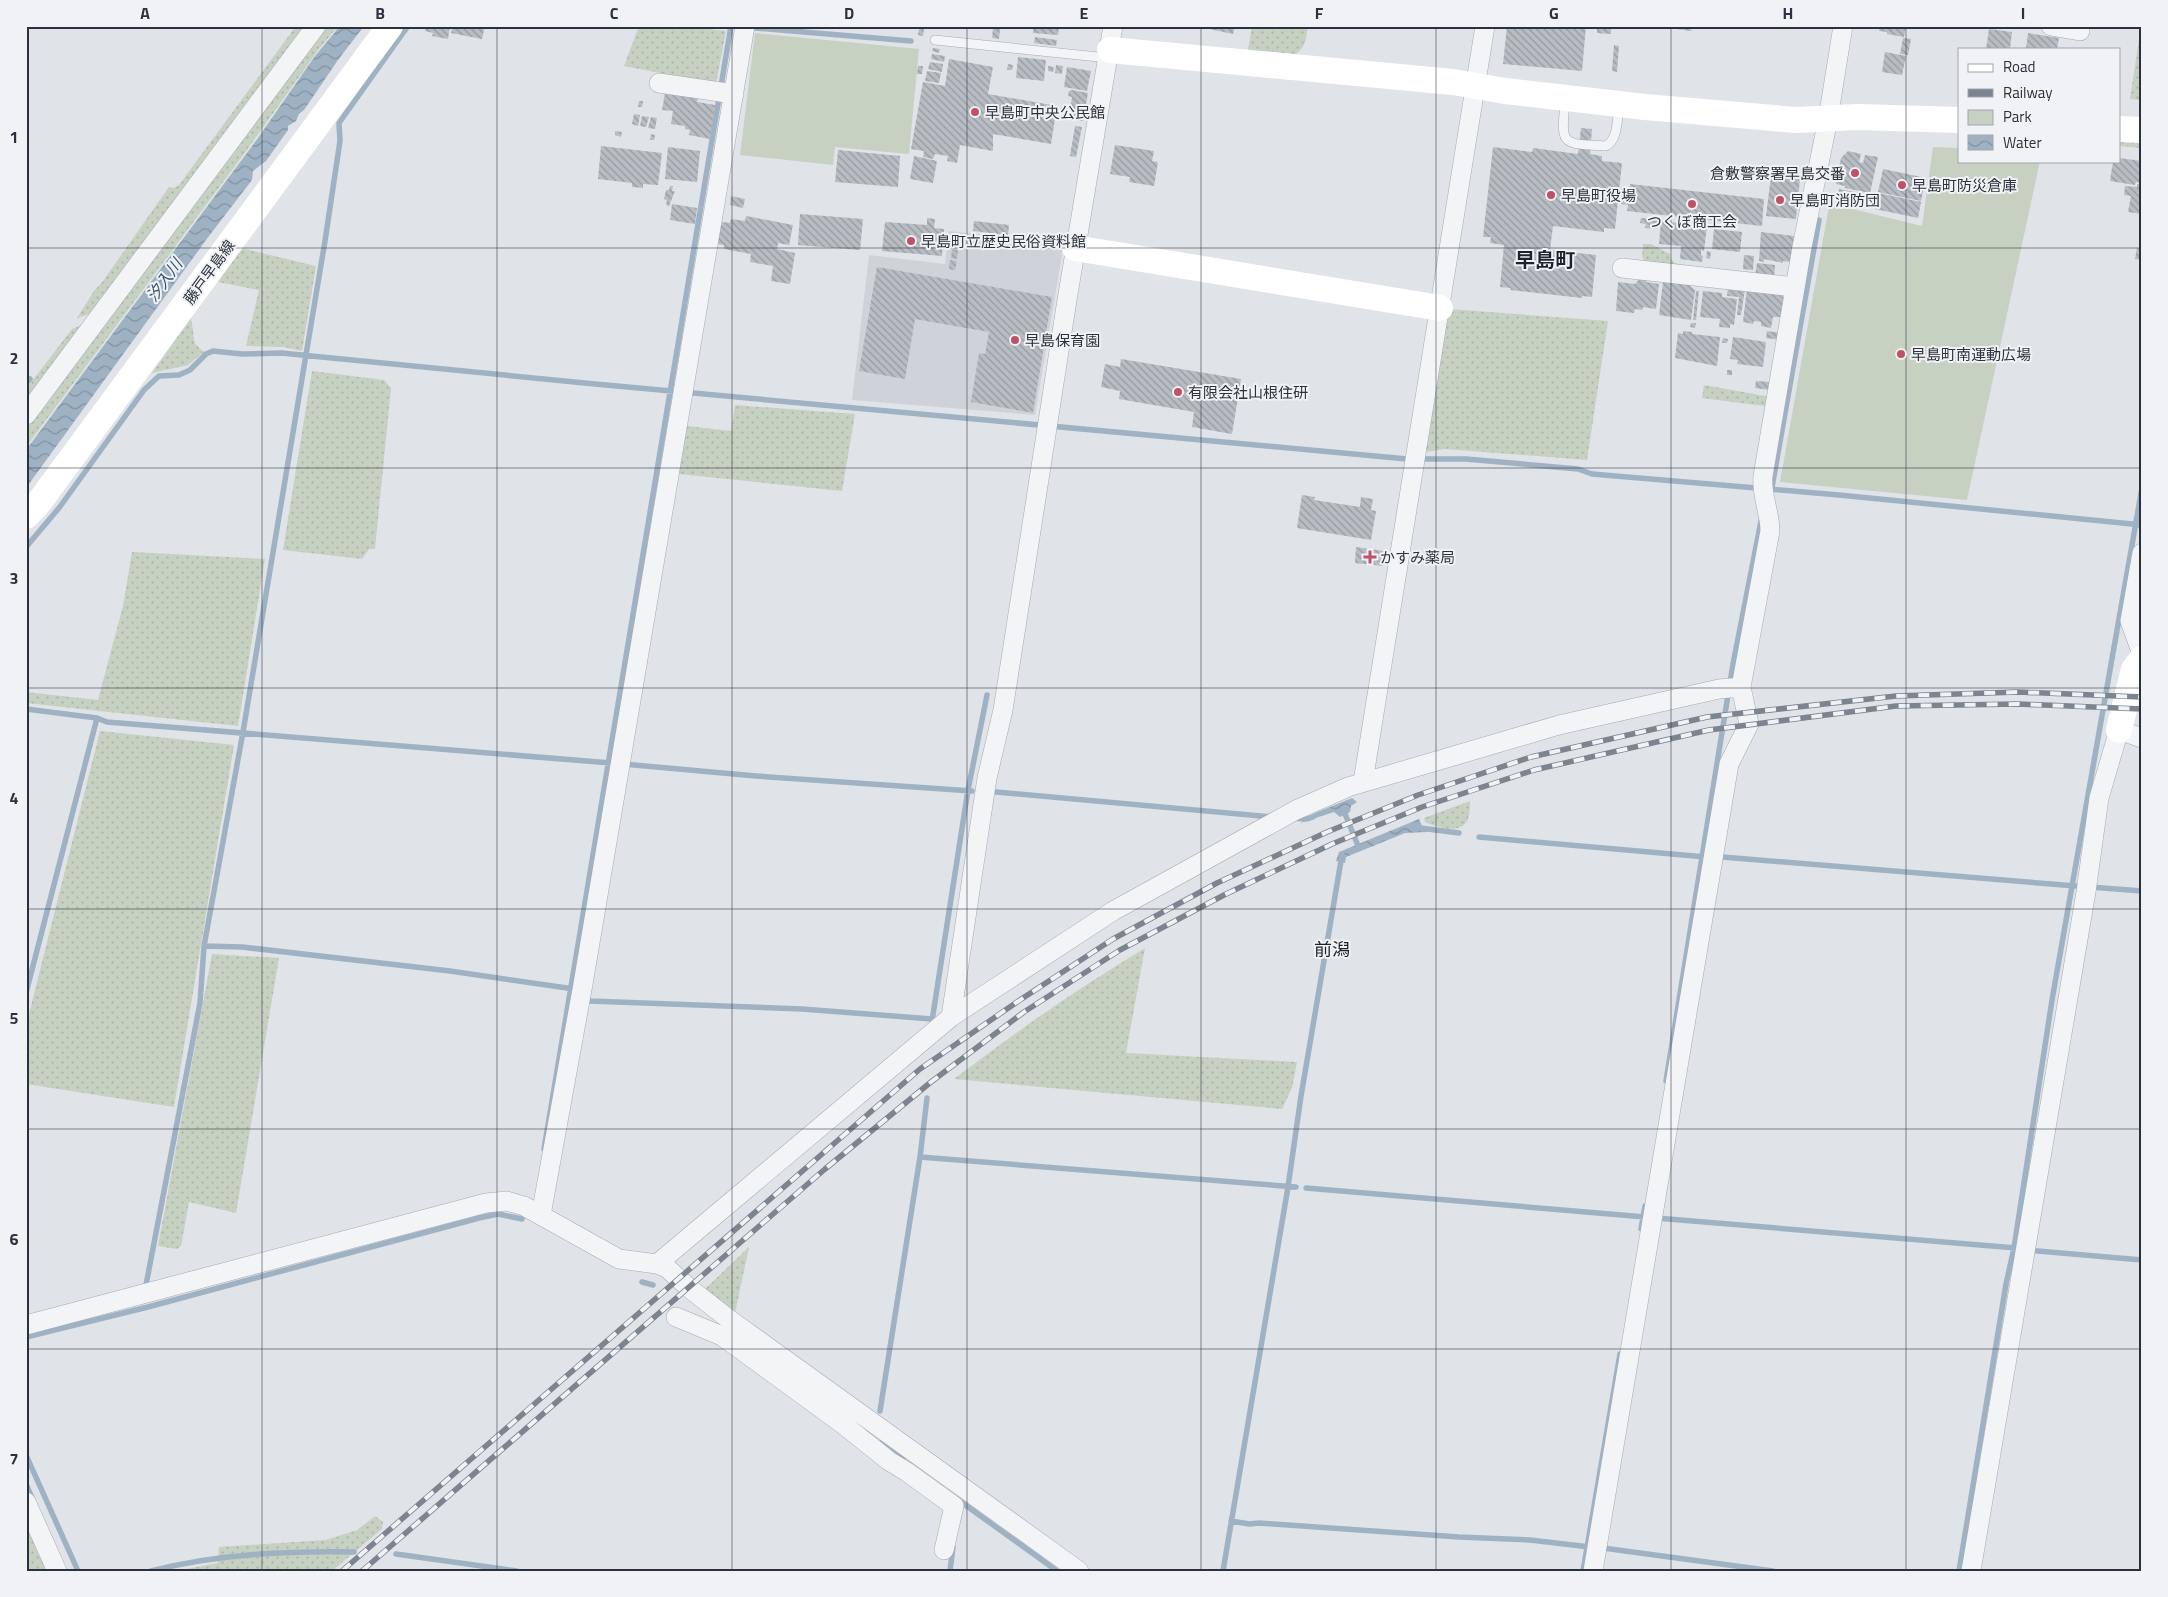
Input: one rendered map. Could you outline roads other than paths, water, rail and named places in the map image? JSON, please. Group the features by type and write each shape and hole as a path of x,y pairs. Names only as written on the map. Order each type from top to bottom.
{"street":[{"path":"26,415 316,26"},
{"name":"藤戸早島線","path":"26,516 49,489 390,26"},
{"path":"541,1215 583,984 683,392 725,93 745,26"},
{"path":"1356,785 1416,459 1485,26"},
{"path":"1593,1571 1654,1219 1729,764 1749,724 1732,688 1770,532 1764,499 1795,287 1844,26"},
{"path":"2051,26 2080,36"},
{"path":"951,1017 987,778 1003,710 1075,248 1110,45 1476,85 1505,91 1619,104 1796,120 1858,117 1958,120"},
{"path":"659,83 725,93"},
{"path":"2120,129 2142,130"},
{"path":"1075,248 1440,308"},
{"path":"1622,268 1795,287"},
{"path":"2142,552 2130,621 2142,654"},
{"path":"1971,1571 2026,1250 2099,798 2129,718 2134,670 2142,659"},
{"path":"656,1264 951,1017 1113,911 1296,810 1356,785 1559,725 1732,688"},
{"path":"26,1325 486,1203 506,1200 524,1206 619,1259 656,1264 667,1268 689,1288 727,1329 807,1388 954,1494 1079,1571"},
{"path":"676,1317 727,1329"},
{"path":"944,1550 954,1506 954,1494"},
{"path":"26,1502 57,1571"}],"lane":[{"path":"934,40 1110,45"},
{"path":"1565,98 1562,132 1567,140 1576,144 1606,146 1610,144 1614,137 1619,104"}],"water":[{"name":"汐入川","path":"340,26 364,26 304,110 299,114 296,121 288,126 288,130 266,161 253,171 252,180 209,236 26,488 26,450 258,138 315,56"},
{"path":"1352,798 1357,802 1351,806 1350,812 1340,817 1334,812 1300,823 1315,813"},
{"path":"1419,819 1422,826 1428,827 1427,832 1405,833 1346,857 1345,863 1336,861 1339,852"}],"waterway":[{"path":"146,1285 200,1003 204,946 243,732 325,241 340,141 339,123 408,26"},
{"path":"544,1149 731,26"},
{"path":"755,28 911,41"},
{"path":"1771,493 1819,220"},
{"path":"26,547 59,508 144,390 159,376 179,375 190,370 206,354 213,351 242,354 281,353 1407,459 1466,459 1578,469 1592,474 1839,495 2142,525"},
{"path":"26,383 30,379"},
{"path":"1959,1571 2006,1284 2014,1248 2052,1000 2142,488"},
{"path":"1666,1081 1733,664 1762,516"},
{"path":"932,1021 968,790 987,695"},
{"path":"26,709 97,718 107,722 611,763"},
{"path":"26,993 97,718"},
{"path":"623,764 756,776 972,791"},
{"path":"996,792 1273,817"},
{"path":"1343,809 1359,848"},
{"path":"1292,818 1307,819 1313,817"},
{"path":"1420,828 1459,833"},
{"path":"1479,837 1706,857"},
{"path":"1223,1571 1342,855"},
{"path":"1722,857 2076,886"},
{"path":"2090,887 2142,891"},
{"path":"204,946 242,947 450,971 574,989"},
{"path":"583,996 590,1001 802,1009 932,1019"},
{"path":"880,1411 920,1157 927,1098"},
{"path":"920,1157 1296,1187"},
{"path":"1306,1188 1645,1217"},
{"path":"1641,1229 1645,1206"},
{"path":"26,1337 148,1307 479,1218 498,1214 522,1219"},
{"path":"1656,1218 2016,1248"},
{"path":"2027,1250 2142,1260"},
{"path":"642,1282 653,1285"},
{"path":"1583,1571 1620,1354"},
{"path":"881,1443 903,1459"},
{"path":"26,1455 78,1571"},
{"path":"26,1484 33,1500"},
{"path":"957,1499 1057,1571"},
{"path":"1231,1521 1249,1524 1259,1523 1530,1540 1590,1547"},
{"path":"950,1571 953,1547"},
{"path":"1603,1548 1773,1571"},
{"path":"151,1571 226,1557 303,1552 354,1552"},
{"path":"396,1554 517,1571"}],"railway":[{"path":"342,1571 920,1069 1113,939 1217,883 1327,832 1418,795 1531,757 1707,717 1896,696 2018,692 2142,697"},
{"path":"362,1571 825,1169 931,1082 1024,1012 1120,950 1224,895 1332,844 1422,807 1534,770 1709,730 1896,706 2018,704 2142,709"}],"place":[{"name":"早島町中央公民館","path":"975,112"},
{"name":"倉敷警察署早島交番","path":"1855,173"},
{"name":"早島町防災倉庫","path":"1902,185"},
{"name":"早島町役場","path":"1551,195"},
{"name":"早島町消防団","path":"1780,200"},
{"name":"つくぼ商工会","path":"1692,204"},
{"name":"早島町立歴史民俗資料館","path":"911,241"},
{"name":"早島保育園","path":"1015,340"},
{"name":"早島町南運動広場","path":"1901,354"},
{"name":"有限会社山根住研","path":"1178,392"},
{"name":"かすみ薬局","path":"1370,557"}],"district":[{"name":"早島町","path":"1545,259"},
{"name":"前潟","path":"1332,949"}]}
